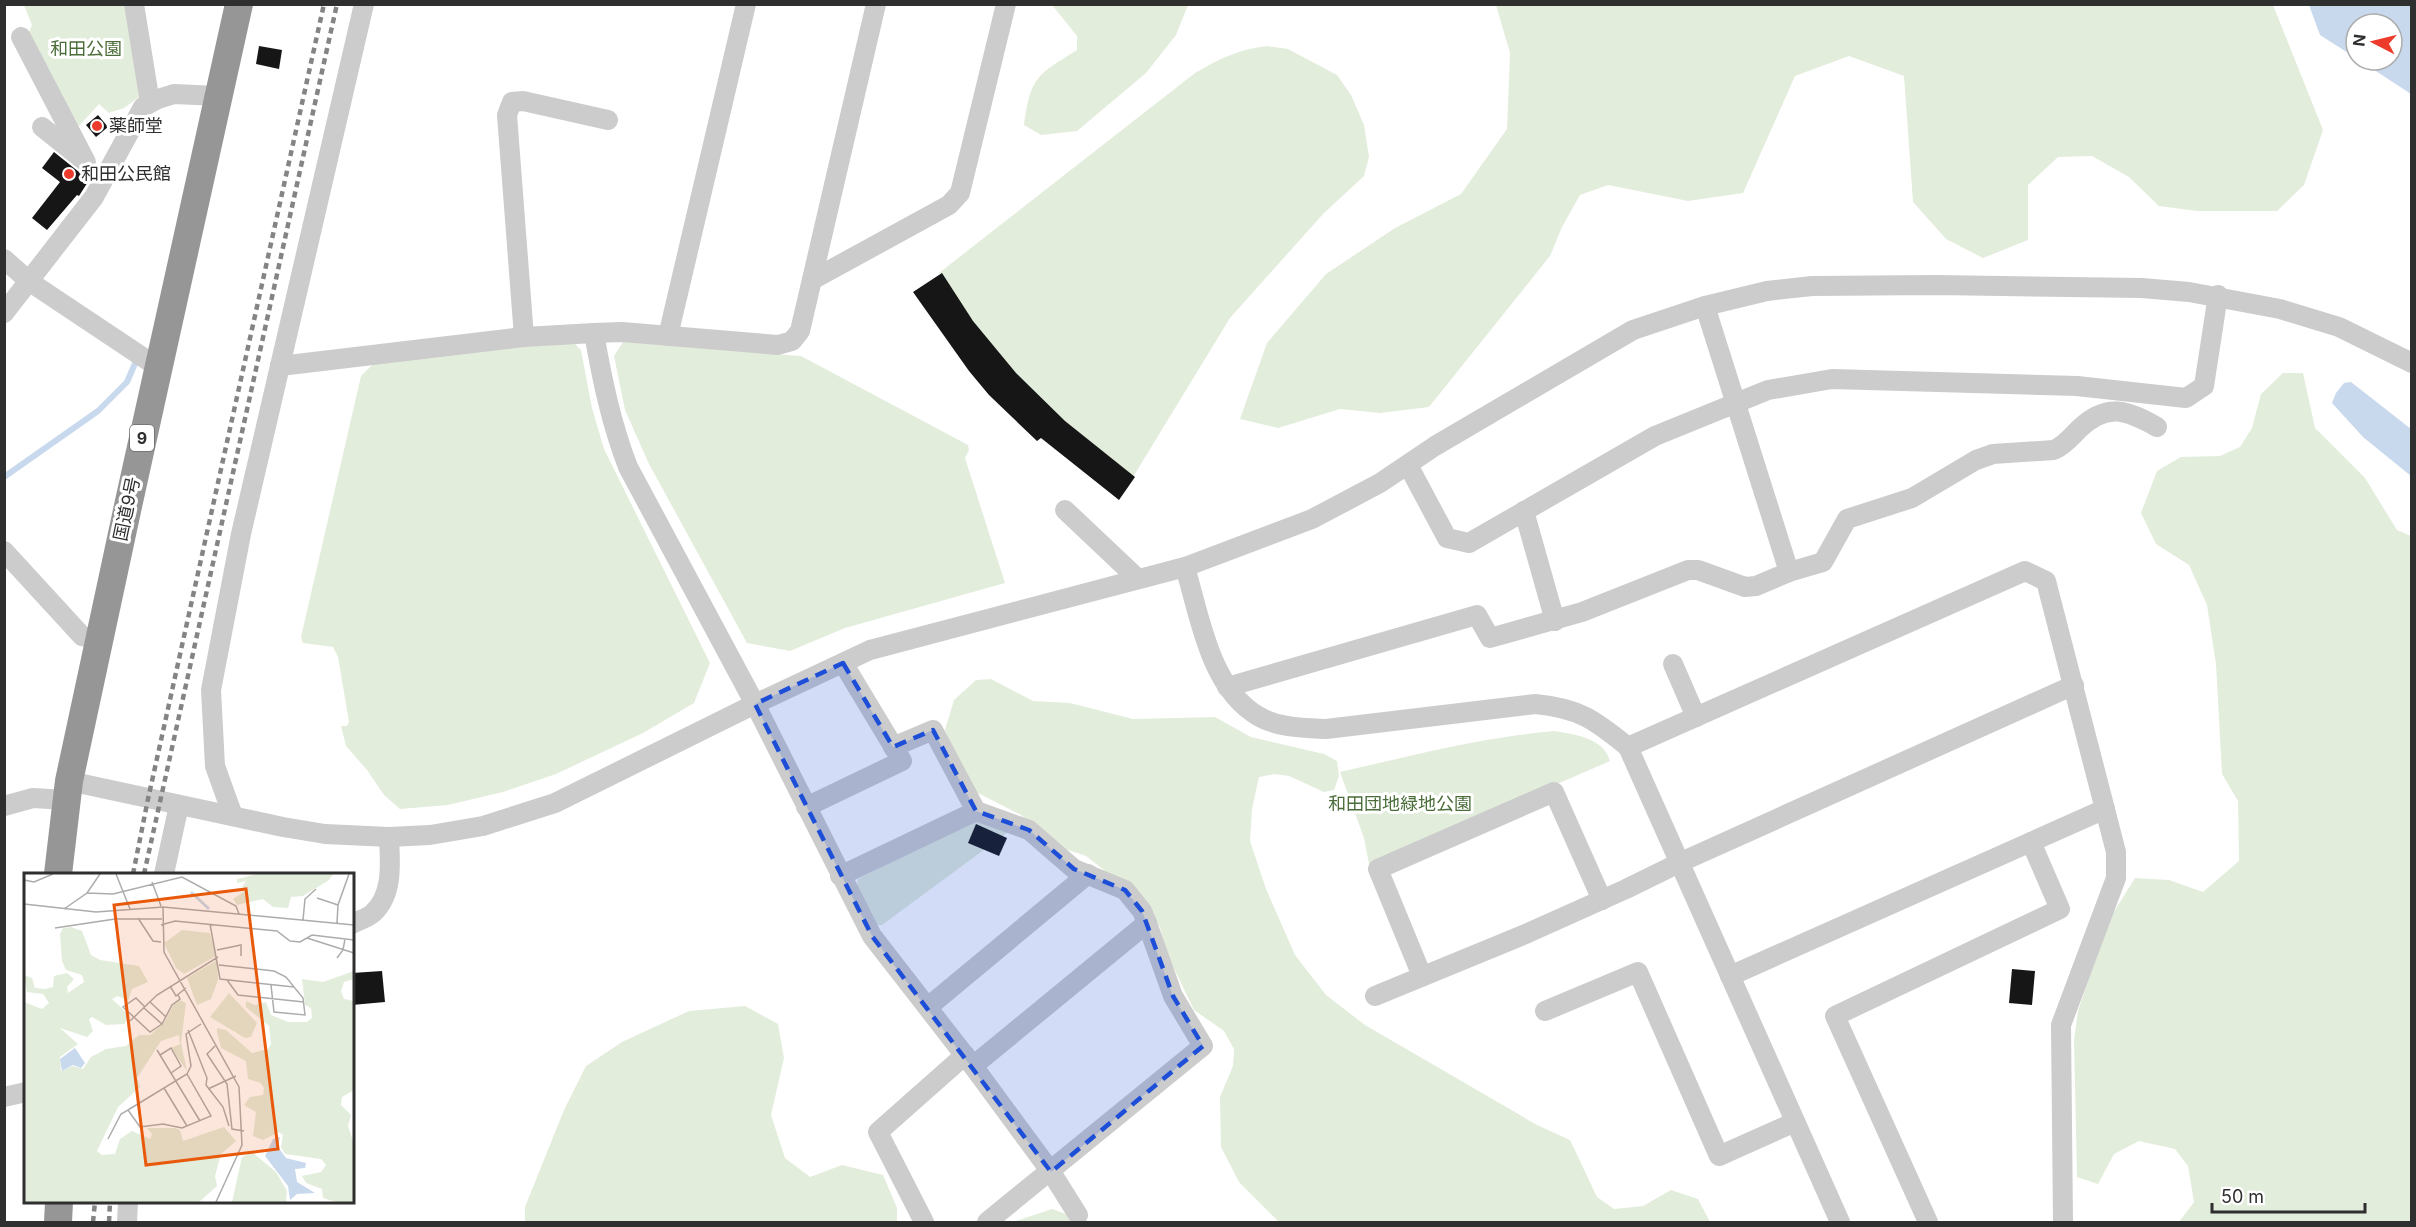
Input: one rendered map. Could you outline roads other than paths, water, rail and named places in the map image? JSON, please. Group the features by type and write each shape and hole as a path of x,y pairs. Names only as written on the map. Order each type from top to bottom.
{"highway":[{"name":"国道9号","path":"58,873 68,790 99,640 239,4"},
{"path":"58,1222 59,1203"}],"street":[{"path":"134,4 150,103"},
{"path":"233,816 215,766 212,690 241,534 364,4"},
{"path":"668,336 746,4"},
{"path":"280,366 524,337 594,333 622,332 785,344 792,341 800,332 876,4"},
{"path":"812,280 949,205 960,193 1006,4"},
{"path":"21,37 86,162"},
{"path":"4,313 94,197 137,115 150,103 174,94 219,96"},
{"path":"524,337 508,107 512,102 523,101 608,120"},
{"path":"42,127 106,176"},
{"path":"4,259 30,282 150,362 159,365"},
{"path":"4,806 68,790 179,805 325,834 389,837 430,835 483,826 555,803 870,650 1185,567 1312,519 1408,465 1435,446 1633,330 1706,306 1767,291 1812,286 2142,288 2218,295 2280,309 2339,327 2412,363"},
{"path":"1408,465 1447,538 1469,543 1655,436 1768,390 1832,380 2077,386 2186,398 2204,386 2218,295"},
{"path":"1706,306 1789,572"},
{"path":"594,333 606,400 628,467 755,704 872,936 969,1060 1051,1172 1078,1215"},
{"path":"1227,687 1477,615 1490,638 1555,621 1688,570 1698,570 1745,587 1756,586 1789,572 1823,562 1847,519 1912,498 1976,460 1993,454 2054,450 2062,447 2094,417 2105,412 2122,411 2134,414 2157,427"},
{"path":"1065,510 1138,579"},
{"path":"1524,511 1555,621"},
{"path":"4,551 82,636 99,640"},
{"path":"1185,567 1214,663 1227,687 1240,703 1259,717 1301,728 1355,727 1535,704 1572,709 1595,722 1628,747 1840,1222"},
{"path":"1628,747 2025,571 2046,581 2116,852 2116,878 2061,1024 2063,1222"},
{"path":"806,807 902,761 843,663"},
{"path":"1673,664 1696,717"},
{"path":"1375,996 1602,900 1681,862 2074,685"},
{"path":"893,747 933,730 976,811 1029,830 1074,869 1125,890 1142,911 1173,996 1203,1046 987,1222"},
{"path":"1422,976 1378,869 1554,792 1602,900"},
{"path":"164,873 179,805"},
{"path":"1730,976 2105,809"},
{"path":"840,876 976,811"},
{"path":"354,923 372,914 381,903 388,888 389,837"},
{"path":"1928,1222 1835,1016 2060,909 2031,842"},
{"path":"928,1006 1088,874"},
{"path":"924,1222 878,1132 1147,923"},
{"path":"1545,1011 1638,972 1719,1156 1795,1122"},
{"path":"4,1097 24,1092"},
{"path":"127,1222 128,1203"}],"water":[{"path":"2309,5 2411,5 2411,94 2377,72 2404,72 2404,12 2344,12 2344,50 2320,35"},
{"path":"2351,382 2411,429 2411,476 2363,437 2332,403 2344,383"}],"waterway":[{"path":"4,477 98,411 127,382 137,359"}],"railway":[{"path":"133,873 324,4"},
{"path":"144,873 337,4"},
{"path":"93,1222 95,1203"},
{"path":"109,1222 110,1203"}],"place":[{"name":"薬師堂","path":"97,126"},
{"name":"和田公民館","path":"69,174"}],"park label":[{"name":"和田公園","path":"86,49"},
{"name":"和田団地緑地公園","path":"1400,804"}]}
